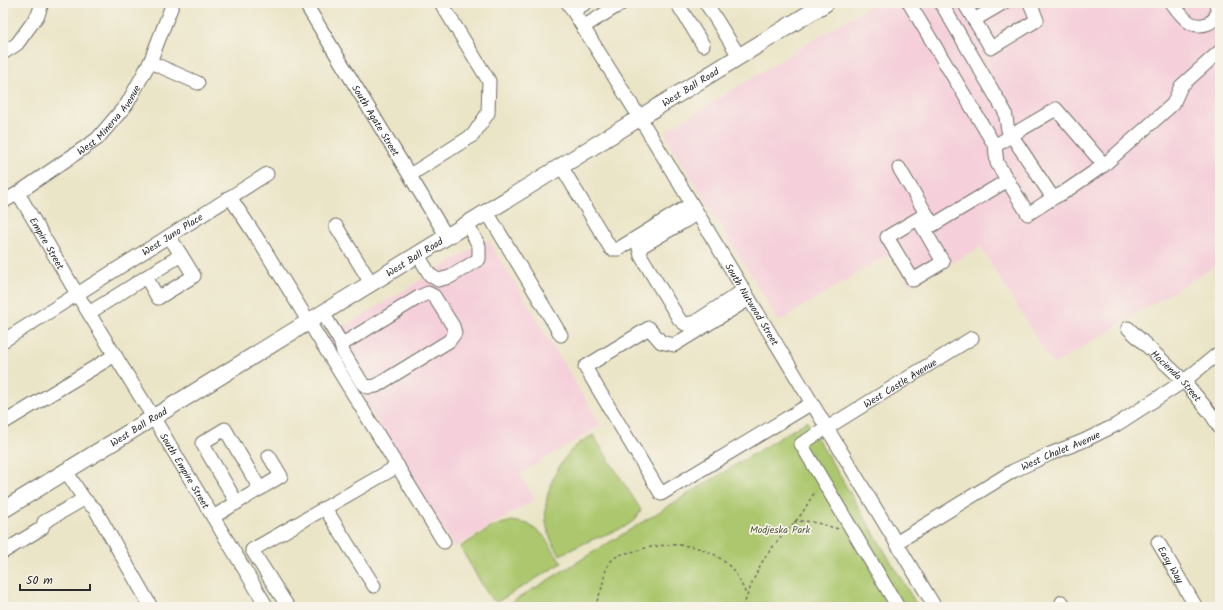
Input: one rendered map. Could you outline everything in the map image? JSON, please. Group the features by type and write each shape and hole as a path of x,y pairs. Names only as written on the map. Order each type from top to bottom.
{"main road":[{"name":"West Ball Road","path":"3,510 826,3"}],"street":[{"path":"3,53 17,44 38,15 42,3"},
{"name":"West Minerva Avenue","path":"3,202 97,139 127,104 150,62 173,3"},
{"name":"South Agate Street","path":"305,3 447,237"},
{"path":"410,175 474,135 488,113 488,81 441,3"},
{"path":"571,7 586,3"},
{"path":"583,26 622,3"},
{"path":"677,3 703,45"},
{"path":"706,3 739,56"},
{"path":"909,3 995,146 997,163 1028,214 1063,193 1104,165 1173,104 1181,86 1220,51"},
{"path":"941,3 1005,112 1008,130 1053,198"},
{"path":"964,3 991,48 1037,20 1030,3"},
{"path":"974,20 1003,3"},
{"path":"1172,3 1180,14 1188,21 1194,25 1201,26 1218,22 1216,3"},
{"name":"South Nutwood Street","path":"571,7 640,118 934,607"},
{"path":"150,62 198,82"},
{"path":"995,146 1056,108 1104,165"},
{"path":"561,166 611,249 618,249 694,209"},
{"path":"899,168 922,216 943,262 913,280 887,237 922,216"},
{"name":"West Juno Place","path":"3,341 267,174"},
{"path":"922,216 933,225 1008,180"},
{"name":"Empire Street","path":"18,193 77,294"},
{"path":"230,197 261,244 444,542"},
{"path":"694,209 639,248 641,256 679,319 685,324 695,322 746,294"},
{"path":"487,212 562,335"},
{"path":"418,255 430,275 438,280 450,277 479,258 480,246 467,224"},
{"path":"336,226 371,283"},
{"path":"146,277 158,298 194,276 169,236"},
{"path":"89,313 181,255"},
{"path":"323,313 341,345 343,352 362,383 367,387 376,386 449,341 455,333 453,326 434,296 428,293 341,345"},
{"name":"South Empire Street","path":"77,294 154,417 213,517 262,605"},
{"path":"746,294 674,345 661,342 649,328 585,367 661,494 812,403"},
{"name":"Hacienda Street","path":"1128,328 1184,381 1211,414 1220,428"},
{"name":"West Castle Avenue","path":"824,482 801,444 972,338"},
{"name":"West Chalet Avenue","path":"896,543 1013,472 1116,425 1184,381 1220,352"},
{"path":"3,423 115,355"},
{"path":"237,503 202,443 225,429 260,489"},
{"path":"213,517 281,476 269,456"},
{"path":"288,607 252,550 398,466"},
{"path":"66,471 84,499 95,509 152,607"},
{"path":"824,482 898,607"},
{"path":"3,552 42,528 44,522 84,499"},
{"path":"325,508 374,586"},
{"name":"Easy Way","path":"1158,542 1196,607"}],"path":[{"path":"743,607 754,579 764,560 776,542 799,516 810,498 824,482"},
{"path":"794,522 804,520 813,521 855,534"},
{"path":"595,607 607,568 612,560 620,555 647,547 670,544 691,546 709,553 721,560 730,567 739,579 747,596"},
{"path":"515,607 520,605 530,607"}],"shaded area":[{"path":"874,3 1220,3 1220,263 1053,365 981,247 911,285 889,254 779,321 667,138 668,130"},
{"path":"488,239 601,425 520,474 535,499 454,548 326,338"}],"green space":[{"name":"Modjeska Park","path":"807,421 918,607 504,607"},
{"path":"593,435 641,510 635,520 623,528 591,540 560,555 551,540 548,531 546,520 547,496 562,462 577,445"},
{"path":"512,521 528,524 543,535 562,563 497,602 490,598 460,547 494,526"}]}
